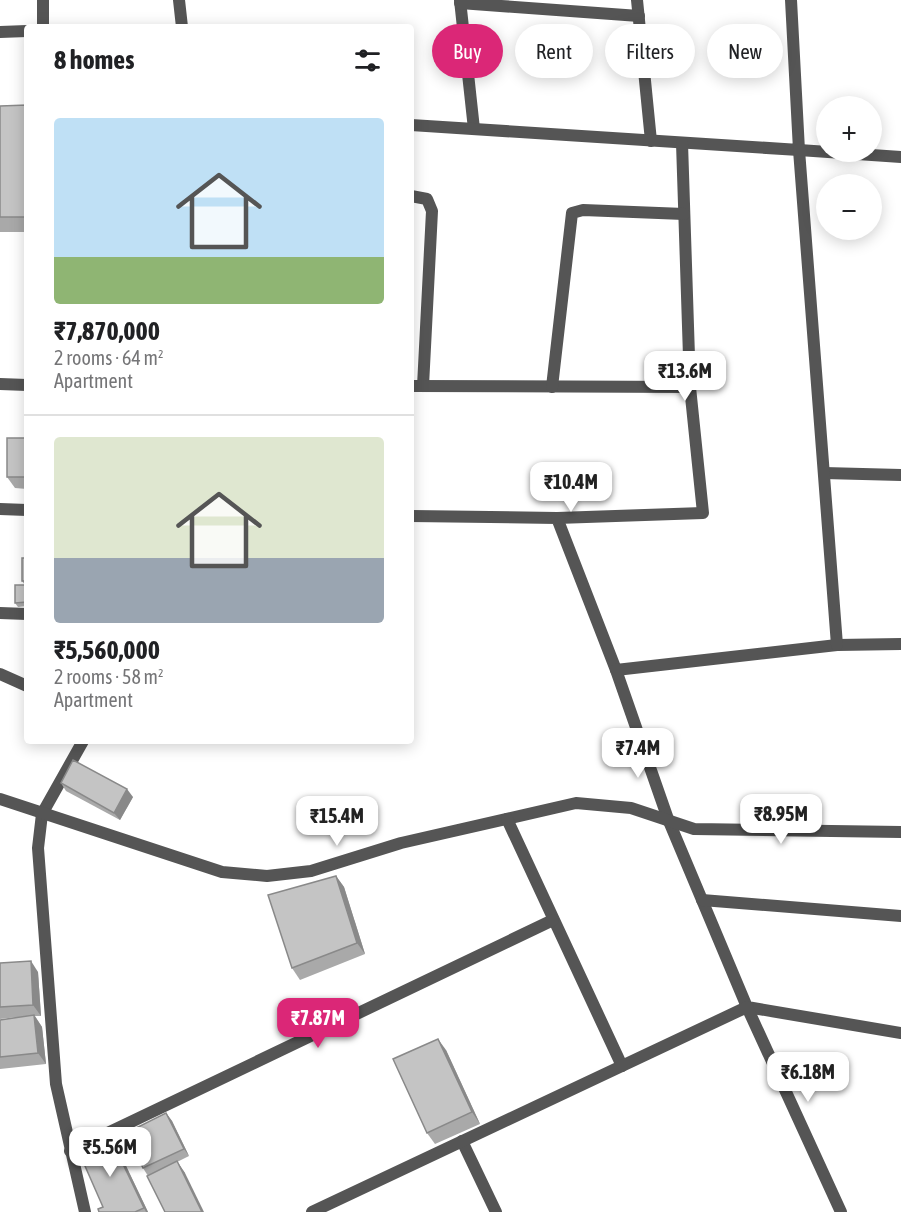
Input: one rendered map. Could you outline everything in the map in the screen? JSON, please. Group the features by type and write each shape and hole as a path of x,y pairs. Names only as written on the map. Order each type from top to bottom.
{"street":[{"path":"43,0 43,24"},
{"path":"179,0 182,24"},
{"path":"637,0 651,141"},
{"path":"791,0 799,150 837,645"},
{"path":"474,129 460,2 639,16"},
{"path":"0,32 24,31"},
{"path":"414,125 901,157"},
{"path":"414,516 557,518 703,513 690,387 682,143"},
{"path":"414,197 428,199 432,212 417,386 690,387"},
{"path":"552,387 572,213 583,210 684,214"},
{"path":"0,384 24,385"},
{"path":"824,473 901,475"},
{"path":"0,509 24,510"},
{"path":"557,518 616,670 668,819 747,1007 841,1212"},
{"path":"0,613 24,614"},
{"path":"616,670 837,645 901,644"},
{"path":"0,674 24,685"},
{"path":"81,744 42,814 38,848 50,1037 56,1084 85,1212"},
{"path":"0,799 222,872 267,876 311,871 400,843 576,803 631,808 694,829 901,832"},
{"path":"507,819 622,1066"},
{"path":"702,900 901,916"},
{"path":"70,1151 553,920"},
{"path":"312,1212 747,1007 901,1033"},
{"path":"462,1141 496,1212"}],"building":[{"path":"24,105 24,217 0,217 0,106"},
{"path":"7,438 24,438 24,477 7,477"},
{"path":"22,558 24,558 24,581 22,581"},
{"path":"15,585 24,585 24,602 15,603"},
{"path":"73,760 127,789 114,813 61,783"},
{"path":"336,876 357,943 292,968 268,895"},
{"path":"31,961 33,1005 0,1007 0,963"},
{"path":"34,1015 38,1053 0,1057 0,1020"},
{"path":"438,1039 472,1112 427,1133 393,1059"},
{"path":"166,1113 184,1149 143,1168 126,1133"},
{"path":"109,1135 144,1208 135,1212 99,1212 98,1209 103,1207 78,1150"},
{"path":"177,1161 202,1212 165,1212 147,1176"}]}
